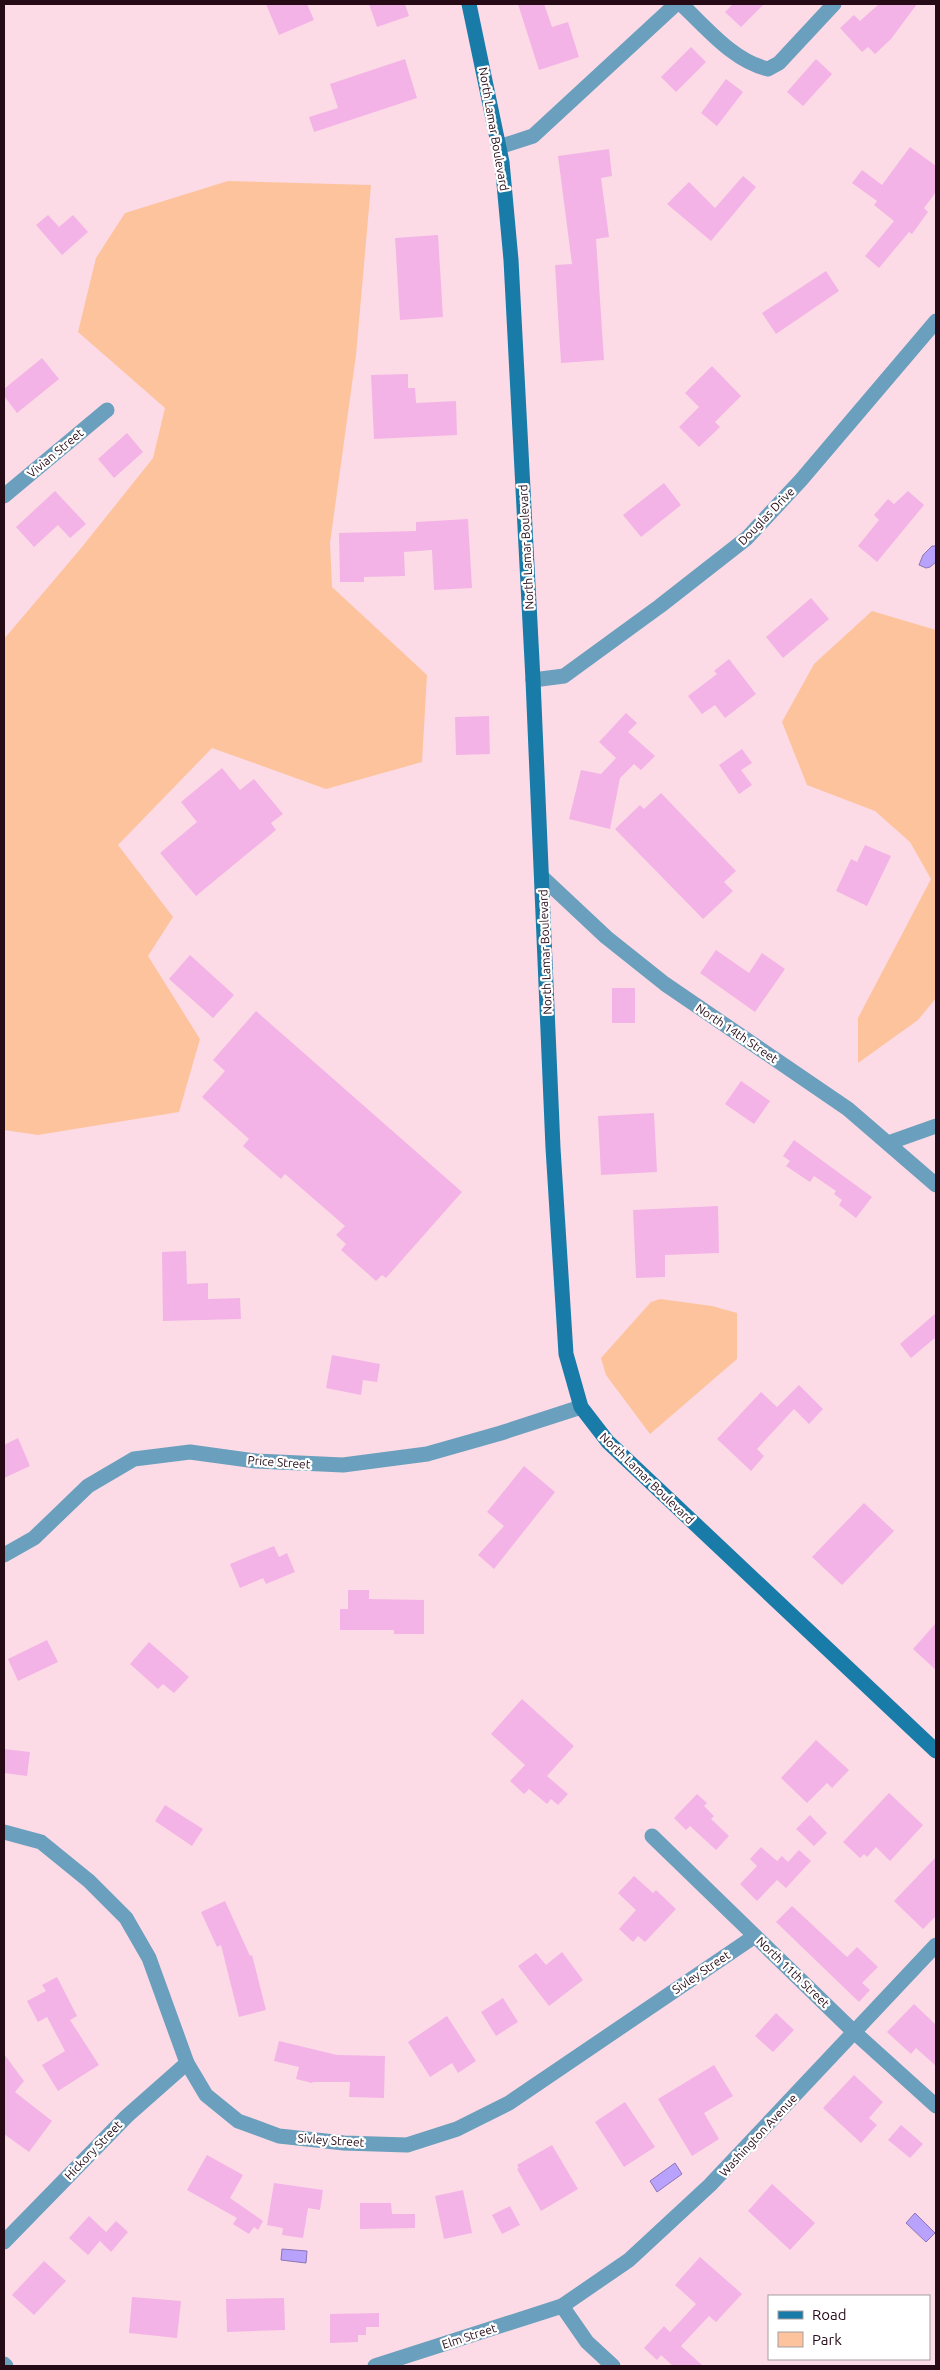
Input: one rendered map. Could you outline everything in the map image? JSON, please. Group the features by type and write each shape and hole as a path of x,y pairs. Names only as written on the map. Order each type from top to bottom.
{"street":[{"name":"North Lamar Boulevard","path":"469,4 499,147 511,260 533,680 554,1156 566,1354 581,1407 608,1442 936,1751"},
{"path":"499,147 533,136 676,4"},
{"path":"681,4 738,56 754,66 768,69 779,63 834,4"},
{"name":"Douglas Drive","path":"533,680 564,676 660,606 747,538 801,480 936,321"},
{"name":"Vivian Street","path":"4,496 107,410"},
{"name":"North 14th Street","path":"542,877 606,937 665,984 848,1109 936,1185"},
{"path":"888,1143 936,1126"},
{"name":"Price Street","path":"4,1555 34,1538 88,1486 134,1459 190,1452 256,1461 343,1465 427,1454 581,1407"},
{"name":"Sivley Street","path":"4,1832 41,1842 89,1881 126,1918 149,1958 187,2063 206,2095 238,2122 279,2136 344,2143 407,2145 457,2129 509,2103 755,1936"},
{"name":"North 11th Street","path":"652,1836 854,2032 936,2106"},
{"name":"Washington Avenue","path":"562,2306 629,2260 705,2190 936,1945"},
{"name":"Hickory Street","path":"4,2242 127,2116 187,2063"},
{"path":"562,2306 587,2342 613,2366"},
{"name":"Elm Street","path":"375,2366 562,2306"}],"green space":[{"path":"228,181 371,185 356,355 330,543 332,587 427,675 422,762 326,789 212,748 118,845 173,917 148,956 200,1039 179,1112 38,1135 4,1130 4,639 82,547 153,458 165,408 78,332 96,258 125,213"},
{"path":"872,611 936,630 936,998 918,1020 858,1063 858,1018 931,879 910,842 875,811 807,785 782,722 814,664"},
{"path":"660,1299 712,1306 737,1313 737,1359 650,1434 606,1375 601,1358 651,1302"}],"shaded area":[{"path":"932,546 936,546 936,562 926,568 919,565 923,555"},
{"path":"675,2163 682,2174 657,2192 650,2181"},
{"path":"915,2213 935,2233 926,2242 906,2223"},
{"path":"282,2249 307,2251 306,2263 281,2260"}],"building":[{"path":"266,4 307,4 314,20 279,35"},
{"path":"369,4 405,4 409,16 377,27"},
{"path":"518,4 544,4 552,27 568,22 579,57 539,70"},
{"path":"733,4 764,4 741,27 725,12"},
{"path":"879,4 917,4 891,39 875,54 868,47 862,52 840,28 854,15 860,21"},
{"path":"691,47 706,62 676,92 661,77"},
{"path":"405,59 417,98 314,132 309,117 338,108 330,84"},
{"path":"816,59 832,74 803,106 787,92"},
{"path":"726,79 743,92 717,126 701,113"},
{"path":"910,147 936,166 936,192 924,208 928,212 912,234 909,232 879,268 865,256 894,221 874,205 877,201 852,183 862,170 882,185"},
{"path":"609,149 612,176 601,178 609,237 596,239 604,360 561,363 555,265 572,264 558,156"},
{"path":"743,176 756,187 711,241 667,204 689,182 715,208"},
{"path":"48,215 59,227 73,215 88,232 62,255 36,225"},
{"path":"438,235 443,317 400,320 395,238"},
{"path":"826,271 839,291 776,334 762,313"},
{"path":"42,358 59,379 17,413 4,396 4,389"},
{"path":"712,366 741,396 715,422 720,427 699,447 679,427 699,407 685,393"},
{"path":"408,374 408,388 415,388 416,403 456,401 457,435 374,439 371,375"},
{"path":"127,433 143,452 114,478 98,459"},
{"path":"664,483 681,505 641,537 623,515"},
{"path":"55,491 86,524 70,538 58,525 34,547 16,527"},
{"path":"908,491 924,505 877,562 858,546 879,520 874,515 888,499 894,504"},
{"path":"468,519 472,588 434,590 432,550 404,552 405,576 364,577 364,582 340,582 339,533 416,531 416,522"},
{"path":"811,598 829,619 783,658 766,637"},
{"path":"729,659 756,694 725,718 715,705 702,714 688,696 717,674 714,671"},
{"path":"626,713 637,723 628,732 655,756 641,770 634,764 620,778 610,829 569,819 581,770 601,774 616,758 599,742"},
{"path":"489,716 490,754 456,755 455,717"},
{"path":"742,749 752,763 741,770 752,785 739,794 719,765"},
{"path":"222,768 240,790 254,779 283,814 271,823 276,830 196,896 160,853 197,822 181,802"},
{"path":"661,793 736,871 724,882 733,891 703,919 615,829 640,805 644,809"},
{"path":"865,845 891,856 867,906 836,891 851,859 857,862"},
{"path":"716,950 749,973 762,953 785,969 755,1012 700,973"},
{"path":"190,955 234,995 213,1018 169,979"},
{"path":"612,988 635,988 635,1023 612,1023"},
{"path":"256,1011 462,1192 386,1278 382,1275 376,1281 341,1250 346,1244 336,1235 345,1226 285,1174 281,1179 243,1146 249,1139 202,1097 225,1071 213,1060"},
{"path":"741,1081 770,1101 754,1124 725,1104"},
{"path":"654,1113 657,1172 601,1175 598,1116"},
{"path":"794,1140 872,1197 856,1218 839,1205 842,1200 834,1194 836,1191 814,1176 810,1182 786,1166 790,1161 783,1156"},
{"path":"718,1206 719,1253 665,1255 665,1277 636,1278 633,1210"},
{"path":"186,1251 187,1284 208,1283 208,1299 240,1298 241,1319 163,1321 162,1252"},
{"path":"936,1313 936,1337 911,1358 900,1344"},
{"path":"332,1355 380,1364 377,1382 363,1380 361,1395 326,1388"},
{"path":"799,1385 823,1409 809,1424 794,1409 757,1449 764,1456 751,1471 717,1439 761,1392 777,1407"},
{"path":"18,1438 30,1466 4,1478 4,1445"},
{"path":"524,1466 555,1492 494,1569 478,1555 504,1526 487,1512"},
{"path":"864,1503 894,1531 842,1585 812,1557"},
{"path":"274,1546 279,1557 287,1553 295,1572 266,1584 263,1578 240,1588 230,1564"},
{"path":"348,1590 369,1590 369,1599 424,1600 424,1634 394,1634 394,1630 340,1630 340,1609 348,1609"},
{"path":"936,1623 936,1670 913,1649"},
{"path":"47,1640 58,1662 18,1681 8,1659"},
{"path":"149,1642 189,1677 174,1693 163,1684 158,1689 130,1664"},
{"path":"522,1699 574,1746 547,1776 568,1794 558,1805 551,1799 547,1804 529,1789 524,1794 510,1781 525,1765 491,1734"},
{"path":"816,1740 849,1770 832,1788 827,1783 807,1803 781,1778"},
{"path":"4,1749 30,1752 27,1776 4,1773"},
{"path":"889,1793 923,1825 890,1861 876,1847 867,1857 864,1854 860,1858 843,1842"},
{"path":"697,1794 707,1803 704,1806 714,1816 711,1819 729,1836 716,1850 690,1826 686,1830 674,1818"},
{"path":"165,1805 203,1829 192,1846 155,1821"},
{"path":"810,1815 827,1833 814,1846 796,1829"},
{"path":"761,1847 777,1861 782,1856 788,1862 799,1850 811,1861 786,1888 777,1880 757,1901 740,1884 757,1866 750,1859"},
{"path":"936,1857 936,1916 923,1929 894,1901"},
{"path":"634,1876 653,1893 656,1890 676,1909 645,1942 638,1936 633,1942 619,1929 636,1910 618,1893"},
{"path":"225,1901 250,1956 252,1955 266,2010 239,2017 221,1945 217,1947 201,1912"},
{"path":"792,1906 847,1957 857,1947 878,1967 862,1983 870,1990 859,2002 776,1922"},
{"path":"562,1952 583,1980 549,2006 518,1966 536,1953 546,1965"},
{"path":"57,1977 77,2016 70,2020 99,2065 58,2091 42,2065 65,2051 47,2017 38,2022 27,2001 46,1991 42,1985"},
{"path":"503,1998 518,2022 496,2036 481,2012"},
{"path":"914,2004 936,2025 936,2066 916,2048 911,2054 887,2032"},
{"path":"776,2013 794,2030 773,2052 755,2036"},
{"path":"447,2016 476,2061 458,2073 452,2063 430,2077 408,2042"},
{"path":"279,2041 337,2055 385,2056 384,2098 349,2097 350,2082 312,2083 296,2079 299,2067 274,2061"},
{"path":"4,2054 24,2081 15,2092 52,2121 29,2152 4,2134"},
{"path":"714,2065 733,2096 704,2113 719,2139 692,2156 658,2099"},
{"path":"854,2075 883,2102 869,2118 877,2125 861,2143 823,2108"},
{"path":"625,2102 655,2147 624,2167 595,2122"},
{"path":"901,2125 923,2144 910,2158 888,2140"},
{"path":"552,2145 578,2189 541,2211 517,2169 519,2168 517,2165"},
{"path":"207,2155 243,2175 230,2198 263,2221 258,2230 254,2227 249,2234 233,2224 237,2218 187,2190"},
{"path":"274,2183 323,2190 320,2210 308,2208 303,2238 282,2235 283,2228 267,2225"},
{"path":"772,2184 815,2223 790,2250 748,2211"},
{"path":"463,2190 472,2233 444,2239 435,2196"},
{"path":"360,2203 391,2203 392,2214 415,2214 415,2228 360,2229"},
{"path":"510,2206 520,2225 502,2234 492,2215"},
{"path":"89,2216 106,2232 116,2221 128,2232 111,2252 100,2241 88,2255 69,2238"},
{"path":"700,2257 742,2294 716,2322 709,2316 681,2346 703,2366 673,2366 661,2355 657,2360 644,2348 664,2326 670,2332 696,2304 675,2285"},
{"path":"44,2261 66,2281 34,2315 12,2295"},
{"path":"132,2297 181,2301 177,2338 129,2333"},
{"path":"284,2298 285,2330 227,2332 226,2299"},
{"path":"379,2313 379,2327 366,2327 366,2335 358,2335 358,2342 330,2343 330,2314"}]}
